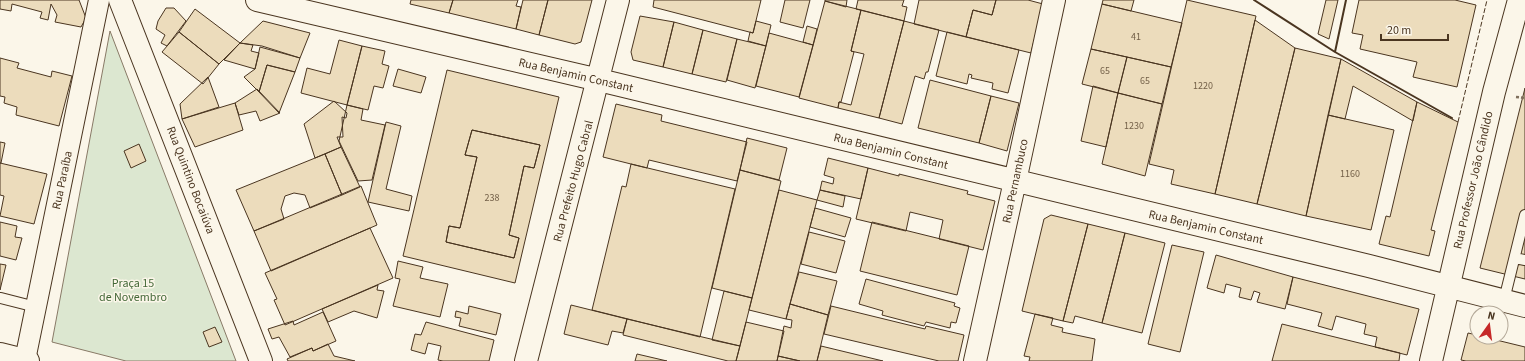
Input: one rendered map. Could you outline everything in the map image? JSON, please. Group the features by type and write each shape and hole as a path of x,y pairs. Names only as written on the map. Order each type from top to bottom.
{"street":[{"name":"Rua Paraíba","path":"26,361 99,0"},
{"name":"Rua Quintino Bocaiúva","path":"120,0 261,361"},
{"name":"Rua Benjamin Constant","path":"257,0 599,80 1369,266 1525,306"},
{"name":"Rua Prefeito Hugo Cabral","path":"526,361 599,80 618,0"},
{"name":"Rua Pernambuco","path":"975,361 1054,0"},
{"name":"Rua Professor João Cândido","path":"1431,361 1494,92 1519,0"},
{"path":"0,354 26,361"}],"lane":[{"path":"1504,300 1524,226 1525,214"},
{"path":"1515,258 1525,260"},
{"path":"0,298 36,307"}],"green space":[{"name":"Praça 15 de Novembro","path":"110,31 236,361 126,361 52,342"}],"building":[{"path":"0,0 79,0 86,18 81,27 55,22 57,15 51,4 48,20 40,18 42,12 12,4 11,11 0,9"},
{"path":"411,0 453,0 449,13 410,4"},
{"path":"453,0 518,0 516,6 521,7 516,29 449,13"},
{"path":"523,0 548,0 539,35 516,29"},
{"path":"548,0 592,0 581,42 575,44 539,35"},
{"path":"654,0 761,0 753,33 653,7"},
{"path":"785,0 810,0 803,28 780,22"},
{"path":"847,0 846,7 825,1"},
{"path":"858,0 904,0 902,6 907,7 904,21 856,9"},
{"path":"919,0 996,0 992,15 973,10 966,37 914,24"},
{"path":"996,0 1028,0 1043,4 1031,53 966,37 973,10 992,15"},
{"path":"1103,0 1134,0 1131,11 1102,4"},
{"path":"1187,0 1256,16 1215,194 1171,184 1174,170 1149,164"},
{"path":"1326,0 1338,0 1329,39 1318,34"},
{"path":"1359,0 1455,0 1476,5 1457,87 1413,77 1417,62 1360,49 1363,35 1352,33"},
{"path":"825,1 861,10 851,51 854,52 841,102 839,102 838,108 799,98"},
{"path":"1102,4 1182,23 1171,67 1091,49"},
{"path":"166,8 174,8 186,21 167,46 161,43 165,35 156,29 158,21"},
{"path":"195,9 240,43 219,64 179,32"},
{"path":"861,10 904,21 879,118 838,108 839,102 851,105 864,54 851,51"},
{"path":"640,16 674,22 663,67 633,60 631,52"},
{"path":"1255,20 1295,48 1257,204 1215,194"},
{"path":"263,21 310,33 300,58 262,46 240,43"},
{"path":"756,21 771,25 766,46 748,41 750,32 753,33"},
{"path":"904,21 939,30 928,72 926,72 924,79 915,76 902,124 879,118"},
{"path":"674,22 703,30 692,74 663,67"},
{"path":"807,26 817,29 813,45 803,42"},
{"path":"703,30 737,39 726,82 692,74"},
{"path":"179,32 219,64 203,84 162,52"},
{"path":"947,32 1019,50 1008,93 992,89 993,83 971,78 972,75 969,74 967,84 936,76"},
{"path":"769,33 813,45 799,97 756,86"},
{"path":"737,39 766,46 755,88 727,80"},
{"path":"339,40 362,46 347,105 301,93 307,68 330,74"},
{"path":"240,43 253,45 251,51 259,53 255,69 224,60"},
{"path":"362,46 385,51 382,64 389,66 383,88 374,86 368,110 347,105"},
{"path":"260,47 300,58 295,72 267,65 259,92 244,77 255,69"},
{"path":"1295,48 1341,59 1306,216 1257,204"},
{"path":"1091,49 1127,57 1118,93 1082,84"},
{"path":"1127,57 1171,67 1162,104 1118,93"},
{"path":"0,58 19,63 17,68 51,77 52,71 72,76 59,126 16,115 17,107 4,103 5,97 0,96"},
{"path":"1341,59 1417,102 1413,121 1353,86 1345,119 1328,115"},
{"path":"267,65 295,72 279,113 259,92"},
{"path":"398,69 426,77 421,93 393,86"},
{"path":"447,70 559,97 515,283 403,256","holes":["472,130 540,145 534,168 524,166 509,235 519,238 514,258 446,242 449,226 460,228 477,157 465,155"]},
{"path":"208,77 219,107 182,119 180,104"},
{"path":"930,80 991,96 979,143 918,128"},
{"path":"1093,86 1118,93 1106,147 1081,141"},
{"path":"1525,88 1525,279 1480,268"},
{"path":"257,89 280,113 260,121 256,111 239,115 235,103"},
{"path":"1118,93 1162,104 1145,176 1102,164"},
{"path":"991,96 1019,103 1007,151 979,143"},
{"path":"334,101 347,113 346,118 342,117 343,137 337,137 341,147 315,158 304,124"},
{"path":"1417,102 1458,122 1431,230 1435,231 1429,256 1379,244 1386,216 1390,217"},
{"path":"235,103 243,130 195,147 182,119"},
{"path":"616,104 662,115 661,121 747,142 737,181 649,160 647,168 603,157"},
{"path":"347,105 363,109 361,120 385,125 372,180 358,181 339,141"},
{"path":"1328,115 1394,130 1371,230 1306,216"},
{"path":"386,122 401,126 386,189 412,196 409,211 368,202"},
{"path":"472,130 540,145 534,168 524,166 509,235 519,238 514,258 446,242 449,226 460,228 477,157 465,155"},
{"path":"747,138 787,148 779,180 740,170"},
{"path":"0,142 5,143 1,163 0,163"},
{"path":"139,144 146,161 131,168 124,151"},
{"path":"341,147 360,187 342,195 325,154"},
{"path":"325,154 342,195 310,208 305,195 294,193 285,196 281,209 284,219 254,231 236,190"},
{"path":"828,158 868,168 861,199 820,190 822,181 833,184 834,178 824,175"},
{"path":"0,163 47,174 34,224 0,216 4,196 0,195"},
{"path":"631,164 735,189 700,337 592,310 622,186 626,187"},
{"path":"868,168 968,191 967,194 995,201 983,250 939,239 943,220 910,212 906,231 856,219"},
{"path":"740,170 781,181 752,298 712,288"},
{"path":"361,186 377,225 271,271 254,231"},
{"path":"779,190 817,200 786,319 749,310"},
{"path":"820,190 845,196 843,207 817,200"},
{"path":"815,208 851,218 845,237 810,227"},
{"path":"1051,215 1088,224 1063,321 1022,311 1044,219"},
{"path":"0,222 17,226 15,237 22,238 16,260 0,256"},
{"path":"872,222 969,246 957,295 860,271"},
{"path":"1088,224 1125,233 1102,323 1075,316 1073,323 1063,321"},
{"path":"370,228 393,278 285,325 274,300 277,299 265,273"},
{"path":"809,232 845,241 836,273 801,264"},
{"path":"1125,233 1165,243 1142,333 1102,323"},
{"path":"1172,245 1204,252 1180,352 1148,344"},
{"path":"1216,255 1293,277 1285,309 1257,302 1260,293 1254,291 1251,300 1239,297 1241,288 1226,284 1224,293 1207,288"},
{"path":"398,261 423,267 420,278 448,284 440,317 393,306 400,279 395,278"},
{"path":"0,264 6,265 0,290"},
{"path":"799,272 837,281 828,315 790,304"},
{"path":"1293,277 1419,309 1407,355 1375,347 1377,337 1364,334 1366,324 1336,316 1332,330 1318,326 1322,313 1287,304"},
{"path":"866,279 955,303 954,306 960,308 956,323 951,322 950,328 926,322 924,326 882,315 883,311 859,304"},
{"path":"378,285 377,290 384,291 377,318 354,311 328,322 322,309"},
{"path":"724,291 752,298 740,346 712,340"},
{"path":"790,304 828,315 817,361 800,361 778,356 784,326 791,328 792,320 786,319"},
{"path":"571,305 627,319 623,333 612,331 608,345 564,334"},
{"path":"469,306 501,314 496,335 459,326 461,318 455,317 456,311 468,314"},
{"path":"831,306 925,329 926,326 964,335 958,361 939,361 824,334"},
{"path":"323,312 336,341 313,351 312,348 290,357 279,337 272,339 268,329 293,321 294,325"},
{"path":"1035,314 1053,318 1051,325 1063,328 1062,332 1095,339 1092,361 1029,361 1030,357 1024,356"},
{"path":"627,319 740,346 736,361 728,361 623,335"},
{"path":"426,322 494,340 489,361 438,360 441,346 428,343 425,354 411,350 415,334 421,335"},
{"path":"746,322 784,331 777,361 736,361"},
{"path":"1282,324 1400,353 1399,361 1272,361"},
{"path":"215,327 222,342 209,347 203,332"},
{"path":"1468,333 1469,345 1509,345 1509,343 1525,347 1525,361 1461,360"},
{"path":"328,344 334,356 355,361 288,361 287,359 312,348 313,351"},
{"path":"821,346 883,361 817,361"},
{"path":"637,354 667,361 635,361"},
{"path":"778,356 800,361 777,361"}],"fence":[{"path":"1458,122 1487,0"}],"wall":[{"path":"1254,0 1335,52"},
{"path":"1346,0 1335,52 1452,118"}]}
